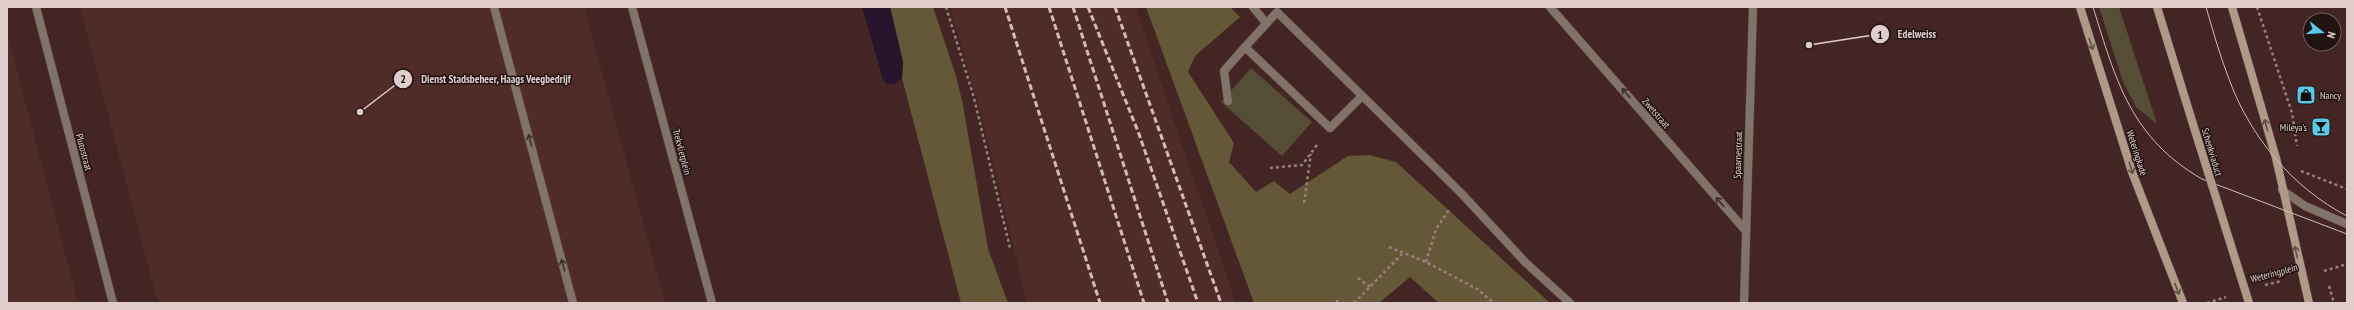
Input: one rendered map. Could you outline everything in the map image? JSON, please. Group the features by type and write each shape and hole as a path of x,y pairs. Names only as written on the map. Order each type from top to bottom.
{"street":[{"name":"Plutostraat","path":"36,7 113,303"},
{"path":"494,7 573,303"},
{"name":"Trekvlietplein","path":"632,7 712,303"},
{"path":"1253,7 1266,23"},
{"name":"Zwetstraat","path":"1550,7 1746,231"},
{"name":"Spaarnestraat","path":"1744,303 1753,7"},
{"name":"Weteringkade","path":"2080,7 2132,172 2183,303"},
{"name":"Schenkviaduct","path":"2158,7 2249,303"},
{"path":"2232,7 2276,158 2301,276 2309,303"},
{"path":"1228,101 1224,71 1277,12 1361,97 1461,193 1526,263 1570,303"},
{"path":"1245,48 1330,128 1361,97"},
{"path":"2282,190 2306,206 2347,224"}],"path":[{"path":"946,7 974,98 1010,248"},
{"path":"1270,168 1302,165 1330,128"},
{"path":"1304,203 1312,153"},
{"path":"2300,171 2347,189"},
{"path":"1426,262 1436,229 1461,193"},
{"path":"1389,247 1402,254 1426,262 1477,289 1494,303"},
{"path":"1354,303 1402,254"},
{"name":"Weteringplein","path":"2263,286 2347,264"},
{"path":"1358,278 1370,287"},
{"path":"2207,303 2228,296"}],"shaded area":[{"path":"80,7 584,7 665,303 158,303"},
{"path":"862,7 890,7 903,62 902,78 895,84 887,84 883,80"},
{"path":"890,7 933,7 956,76 963,105 988,249 1008,303 961,303 902,78 903,62"},
{"path":"950,7 1135,7 1236,303 1027,303 983,121"},
{"path":"1146,7 1230,7 1240,17 1195,56 1188,72 1234,143 1229,162 1256,192 1274,181 1290,194 1348,156 1369,155 1396,162 1550,303 1439,303 1410,277 1379,303 1254,303"},
{"path":"2099,7 2119,7 2157,124 2136,107 2123,82"},
{"path":"7,33 78,303 7,303"},
{"path":"1251,68 1312,122 1282,156 1221,102"}],"tram line":[{"path":"2093,7 2119,83 2130,105 2142,126 2158,145 2178,163 2202,179 2347,234"},
{"path":"2206,7 2229,79 2249,121 2261,140 2291,176 2327,204 2347,216"}],"railway":[{"path":"1005,7 1100,303"},
{"path":"1049,7 1144,303"},
{"path":"1073,7 1168,303"},
{"path":"1088,7 1139,134 1198,303"},
{"path":"1115,7 1221,303"}],"place":[{"name":"Edelweiss","path":"1809,45"},
{"name":"Nancy","path":"2306,95"},
{"name":"Dienst Stadsbeheer, Haags Veegbedrijf","path":"360,112"},
{"name":"Mileya's","path":"2321,127"}]}
